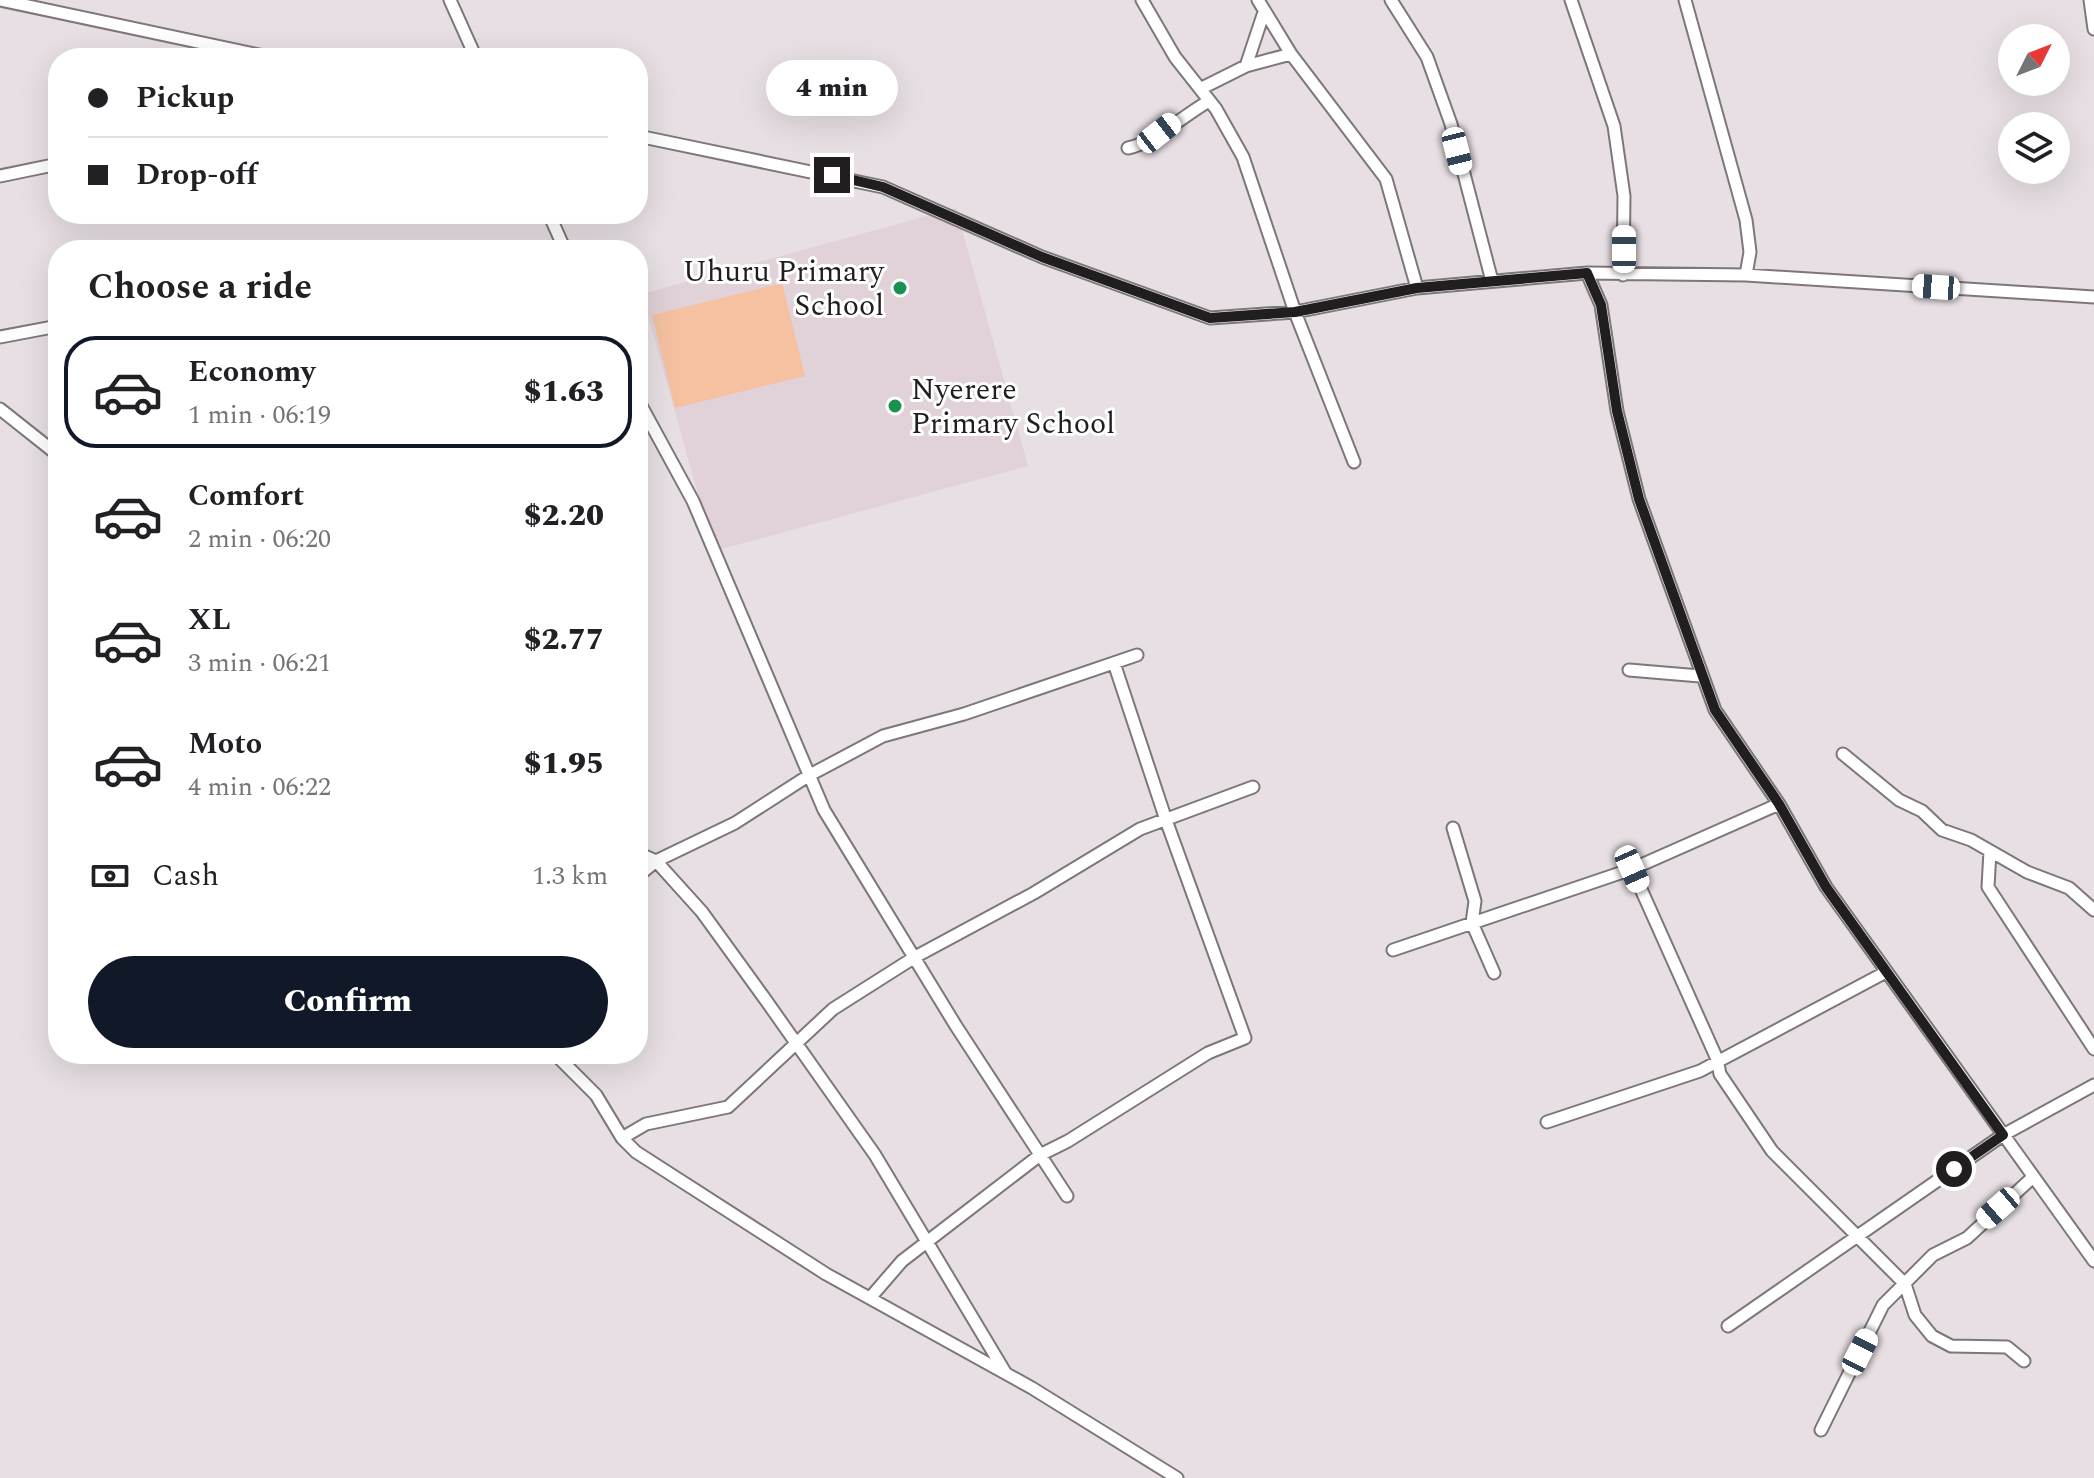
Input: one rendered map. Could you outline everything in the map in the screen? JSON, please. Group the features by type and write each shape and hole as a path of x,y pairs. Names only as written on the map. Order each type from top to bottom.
{"street":[{"path":"0,0 226,48"},
{"path":"450,0 472,48"},
{"path":"1142,0 1175,57 1209,101 1243,157 1295,312 1354,462"},
{"path":"1258,0 1291,54 1386,179 1417,288"},
{"path":"1391,0 1427,57 1451,124 1492,281"},
{"path":"1571,0 1614,126 1624,196 1623,275"},
{"path":"1685,0 1746,220 1750,252 1746,275"},
{"path":"2090,0 2094,29"},
{"path":"1246,66 1264,12"},
{"path":"1200,89 1246,66 1291,54"},
{"path":"1128,148 1143,146 1175,121 1209,101"},
{"path":"648,138 883,187 1042,257 1210,318 1295,312 1417,288 1587,273 1746,275 2094,297"},
{"path":"0,176 48,166"},
{"path":"1587,273 1601,305 1617,411 1639,499 1700,676 1715,710 1779,804 1826,887 2094,1261"},
{"path":"0,337 48,328"},
{"path":"0,409 48,447"},
{"path":"648,418 693,501 824,810 1067,1196"},
{"path":"648,868 735,823 808,776 883,736 977,710 1137,655"},
{"path":"870,1298 902,1261 1040,1155 1068,1141 1208,1053 1245,1038 1166,820 1114,663"},
{"path":"1629,670 1700,676"},
{"path":"1843,754 1899,800 1922,811 1942,830 1971,840 2027,872 2069,888 2094,910"},
{"path":"622,1138 646,1124 728,1107 833,1009 915,957 1034,893 1140,829 1253,787"},
{"path":"1393,950 1632,869 1779,804"},
{"path":"1453,828 1475,901 1472,923 1494,973"},
{"path":"1990,851 1988,887 2094,1049"},
{"path":"648,857 656,861 702,912 875,1155 1005,1373"},
{"path":"1632,869 1717,1059 1720,1074 1772,1151 1856,1239 1905,1284 1915,1315 1932,1336 1951,1346 2007,1347 2024,1361"},
{"path":"1547,1122 1700,1071 1717,1059 1886,972"},
{"path":"565,1064 596,1095 622,1138 636,1152 826,1274 1005,1373 1177,1478"},
{"path":"1728,1326 2003,1135 2094,1085"},
{"path":"1821,1430 1883,1305 1933,1255 1967,1238 2033,1177"}],"shaded area":[{"path":"956,208 1028,466 714,551 648,315 648,292"},
{"path":"782,283 805,376 675,408 652,315"}],"place":[{"name":"Uhuru Primary School","path":"900,288"},
{"name":"Nyerere Primary School","path":"895,406"}],"route":[{"path":"832,175 883,187 1042,257 1210,318 1295,312 1417,288 1587,273 1601,305 1617,411 1639,499 1700,676 1715,710 1779,804 1826,887 2003,1135 1954,1169"}]}
